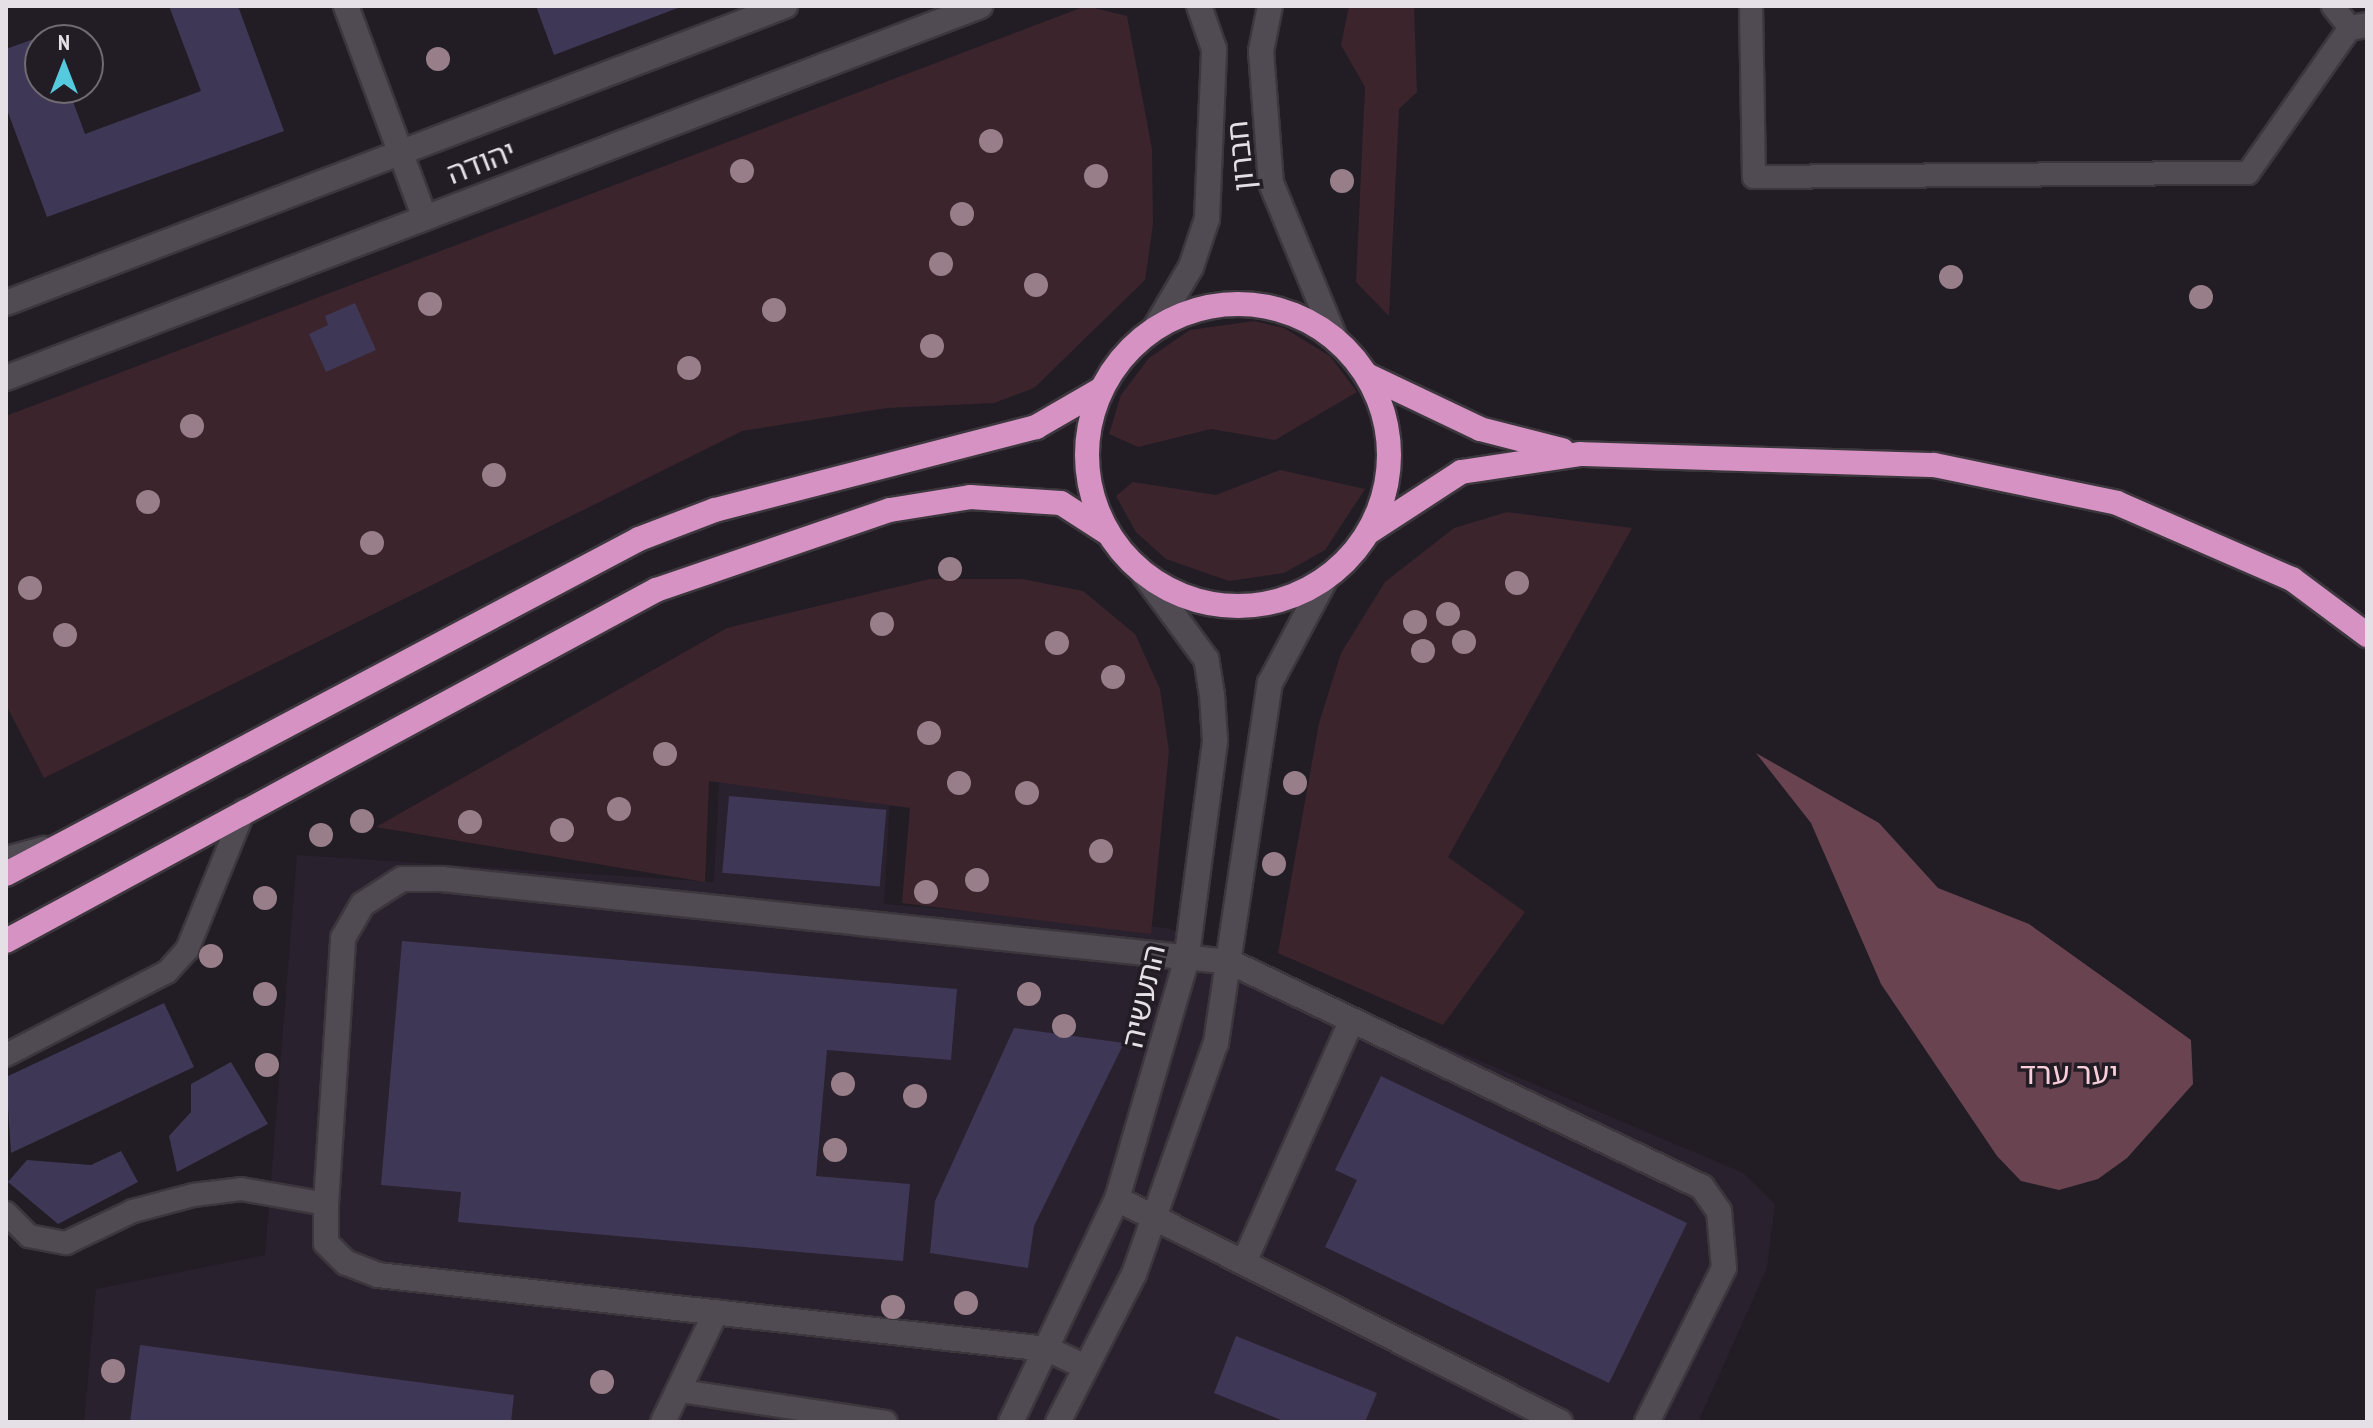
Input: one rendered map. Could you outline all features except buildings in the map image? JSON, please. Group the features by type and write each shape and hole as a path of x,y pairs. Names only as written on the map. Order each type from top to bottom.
{"highway":[{"path":"1106,532 1087,461 1100,390 1123,355 1155,328 1189,311 1264,305 1334,336 1369,376 1480,429 1580,454"},
{"path":"1369,376 1390,454 1385,495 1369,532"},
{"path":"6,874 639,539 715,510 1036,427 1100,390"},
{"path":"6,941 656,590 890,510 970,497 1061,503 1106,532 1145,576 1187,598 1234,607 1282,601 1325,580 1369,532 1461,472 1580,454 1934,465 2029,481 2117,503 2292,579 2367,635"}],"street":[{"path":"346,6 425,218"},
{"name":"יהודה","path":"6,303 785,6"},
{"name":"יהודה","path":"6,378 980,6"},
{"name":"חברון","path":"1155,328 1191,267 1207,219 1214,49 1199,6"},
{"name":"חברון","path":"1270,6 1261,51 1271,183 1334,336"},
{"name":"התעשיה","path":"1011,1422 1117,1199 1186,962 1215,741 1212,695 1206,659 1145,576"},
{"path":"1058,1422 1158,1214 1216,1043 1270,683 1325,580"},
{"path":"1086,1367 1047,1349 378,1275 346,1263 326,1243 326,1204 343,938 363,904 402,879 1186,962 1230,962 1350,1024 1702,1187 1719,1211 1724,1268 1647,1422"},
{"path":"1245,1260 1350,1024"},
{"path":"1117,1199 1158,1214 1560,1422"},
{"path":"663,1422 681,1391 716,1312"}],"lane":[{"path":"1751,6 1754,177 2248,173 2359,27 2333,6"},
{"path":"6,1055 167,972 187,950 244,810"},
{"path":"6,858 65,843"},
{"path":"6,1213 29,1236 66,1243 133,1211 193,1195 241,1189 326,1204"},
{"path":"681,1391 797,1414 886,1422"}],"shaded area":[{"path":"1086,6 1127,16 1152,149 1153,224 1145,280 1034,388 994,403 887,408 742,431 44,778 6,705 6,416"},
{"path":"1349,6 1414,6 1417,92 1399,109 1389,316 1356,282 1365,87 1341,45"},
{"path":"1254,321 1284,328 1330,356 1357,392 1275,440 1211,429 1138,447 1109,434 1121,395 1149,358 1190,330"},
{"path":"1280,470 1365,489 1325,550 1284,573 1229,581 1166,559 1136,532 1116,496 1133,482 1216,495"},
{"path":"1507,512 1632,528 1448,857 1525,912 1443,1025 1278,953 1319,723 1341,653 1385,582 1454,528"},
{"path":"930,579 1022,579 1083,591 1135,634 1160,689 1169,751 1151,934 902,903 910,808 709,781 705,882 376,827 727,628"},
{"path":"720,765 891,781 884,904 1168,928 1743,1173 1775,1204 1767,1268 1698,1422 84,1422 96,1289 265,1255 297,855 714,882"}],"green space":[{"name":"יער ערד","path":"1756,753 1879,823 1938,888 2029,924 2191,1040 2193,1084 2127,1158 2098,1179 2059,1190 2021,1181 1997,1156 1881,984 1811,823"}]}
